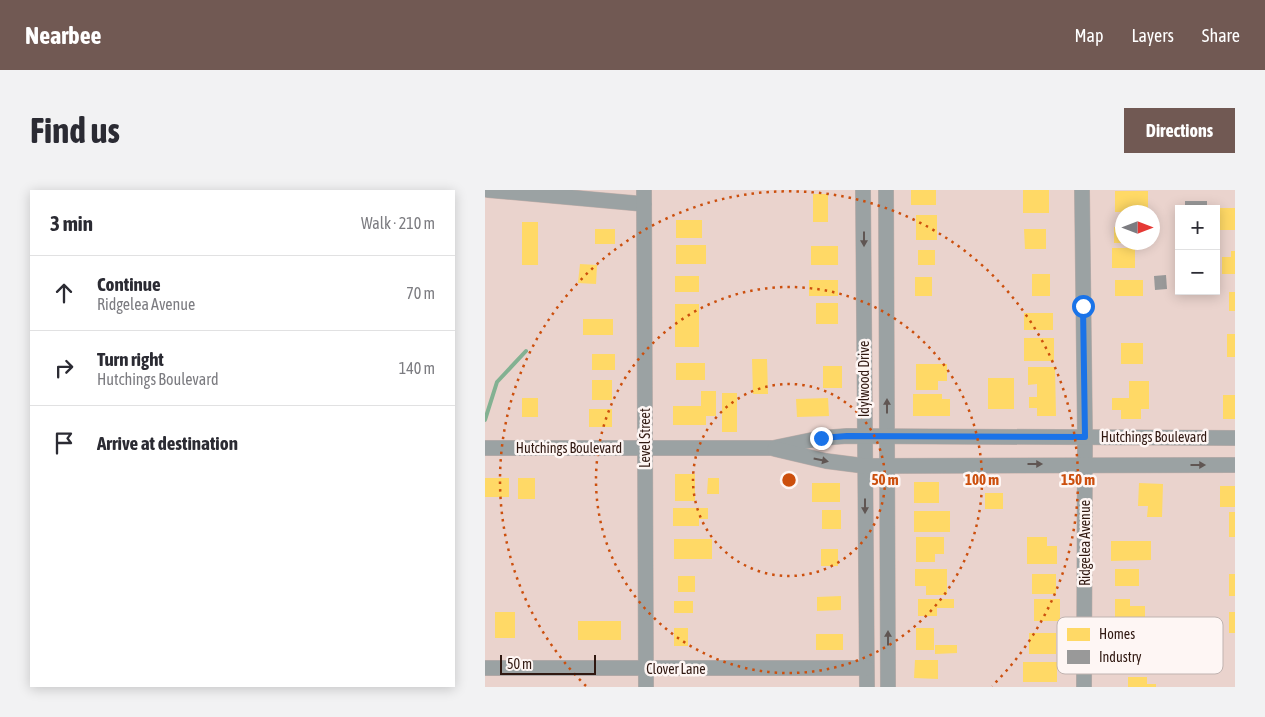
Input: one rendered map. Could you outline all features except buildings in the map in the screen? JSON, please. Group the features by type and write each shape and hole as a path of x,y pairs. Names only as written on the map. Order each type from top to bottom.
{"street":[{"path":"488,190 644,197"},
{"name":"Idylwood Drive","path":"863,190 867,687"},
{"name":"Idylwood Drive","path":"886,190 889,687"},
{"name":"Ridgelea Avenue","path":"1082,190 1085,617"},
{"name":"Level Street","path":"644,197 646,687"},
{"name":"Hutchings Boulevard","path":"485,448 773,448 821,438 865,436 1235,438"},
{"name":"Hutchings Boulevard","path":"773,448 826,461 865,466 1235,465"},
{"name":"Clover Lane","path":"485,668 867,668"},
{"name":"Ridgelea Avenue","path":"1085,674 1085,687"}],"waterway":[{"path":"485,420 497,382 526,351"}],"route":[{"path":"821,438 847,436 1085,437 1083,306"}]}
